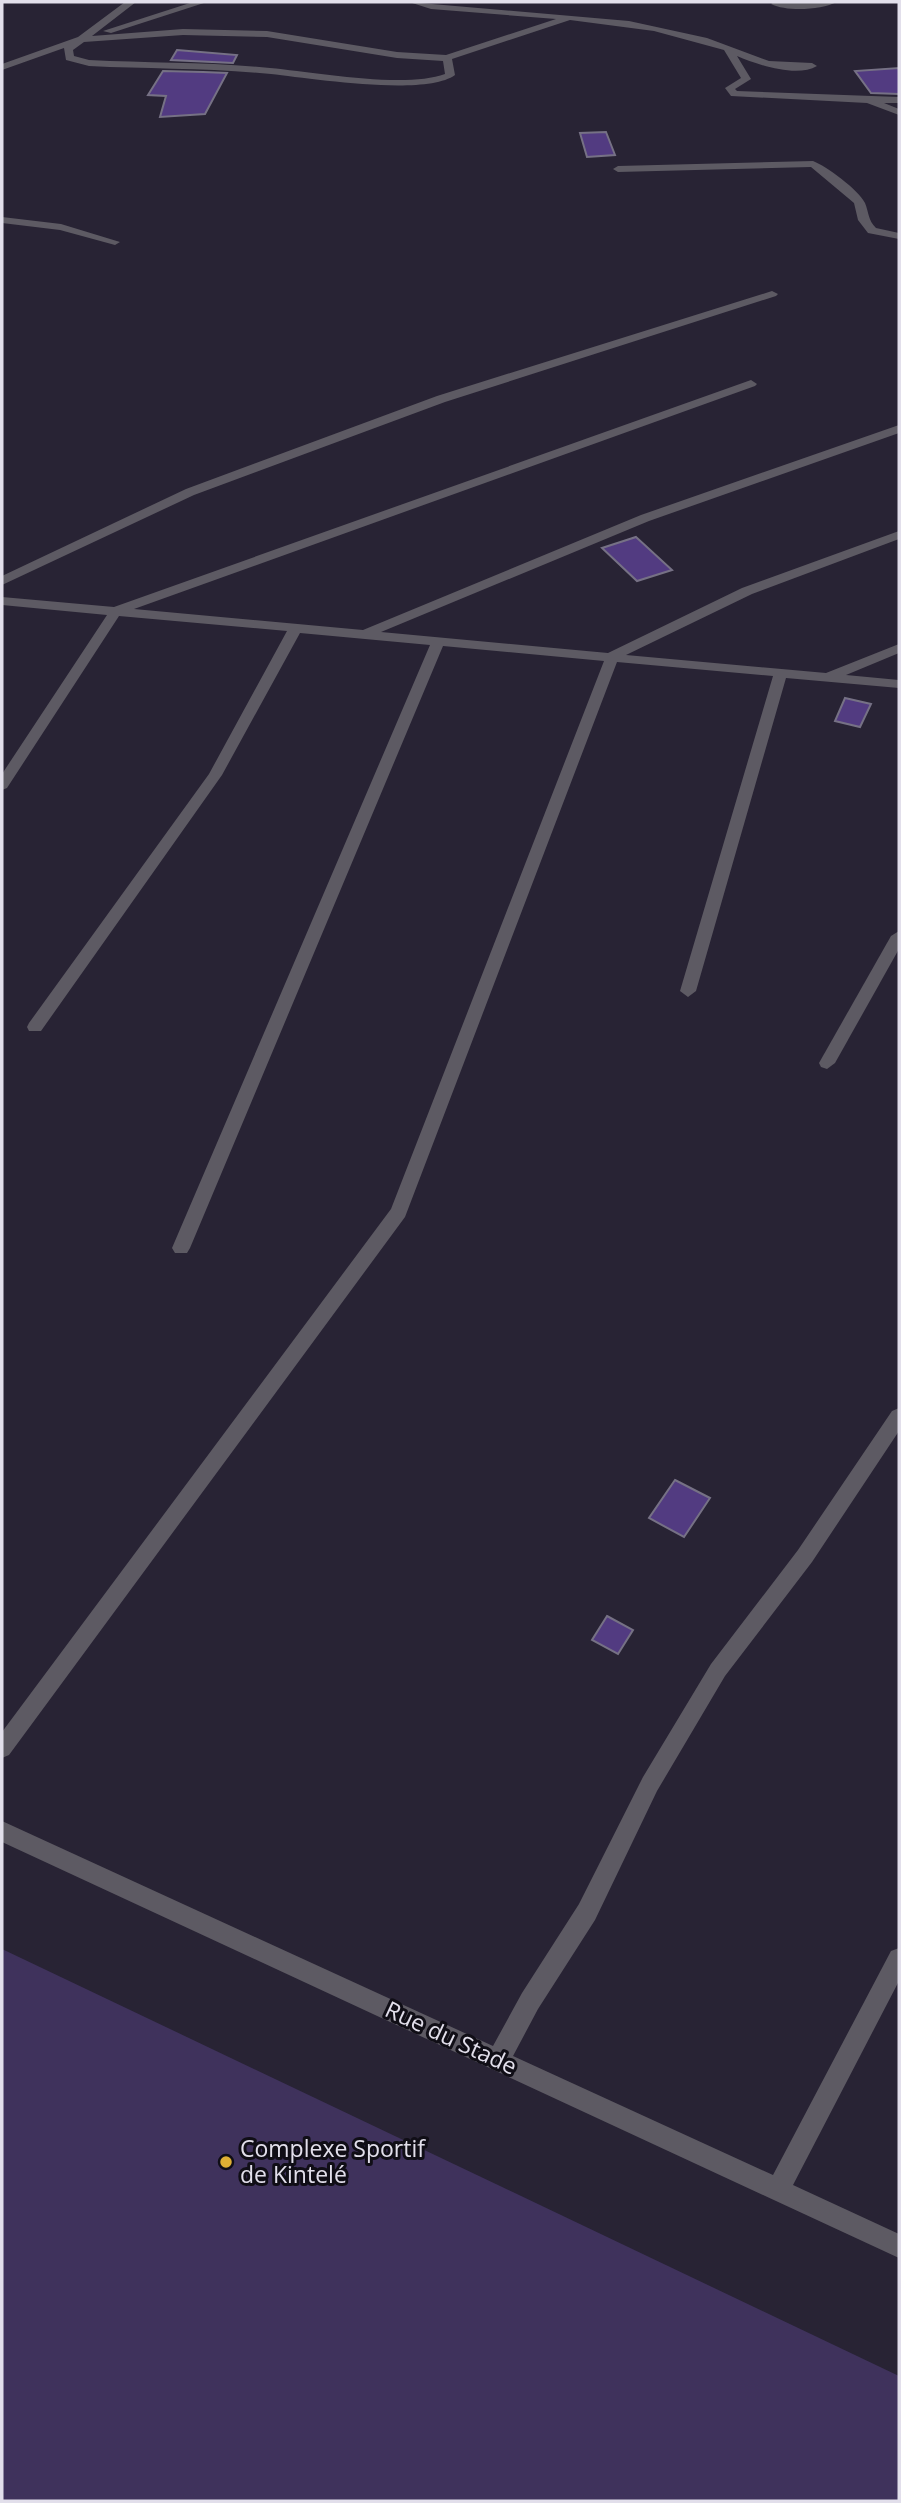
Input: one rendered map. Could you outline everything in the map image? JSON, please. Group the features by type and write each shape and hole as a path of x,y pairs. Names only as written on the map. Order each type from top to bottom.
{"street":[{"path":"131,2 68,49 69,58 89,64 270,71 312,77 400,82 437,80 450,75 447,58"},
{"path":"2,67 202,2"},
{"path":"413,2 431,6 571,17 671,31 728,48 747,58 792,68 812,66"},
{"path":"776,4 806,6 832,2"},
{"path":"83,39 183,32 267,34 397,55 447,58 571,17"},
{"path":"728,48 744,68 746,79 730,88 734,94 899,100"},
{"path":"868,100 899,113"},
{"path":"618,169 813,164 843,186 859,202 863,220 872,231 899,236"},
{"path":"2,220 61,227 115,242"},
{"path":"2,581 190,492 441,399 772,294"},
{"path":"2,785 116,611 751,384"},
{"path":"366,633 645,518 899,429"},
{"path":"2,1748 399,1212 614,656 747,591 899,535"},
{"path":"2,601 899,684"},
{"path":"35,1027 215,775 296,627"},
{"path":"181,1248 439,640"},
{"path":"829,677 899,648"},
{"path":"688,991 782,672"},
{"path":"827,1063 899,936"},
{"path":"498,2060 530,2001 587,1912 650,1784 718,1670 805,1556 899,1416"},
{"name":"Rue du Stade","path":"2,1831 899,2246"},
{"path":"778,2190 899,1959"}],"shaded area":[{"name":"Complexe Sportif de Kintelé","path":"2,1949 899,2376 899,2501 2,2501"}],"building":[{"path":"177,50 237,55 233,63 171,60"},
{"path":"899,68 899,94 871,93 855,71"},
{"path":"163,71 227,73 205,114 160,117 166,96 148,95"},
{"path":"606,132 615,155 587,157 580,133"},
{"path":"636,537 672,570 637,581 602,548"},
{"path":"845,698 871,704 860,727 835,721"},
{"path":"675,1480 710,1498 684,1537 649,1518"},
{"path":"607,1616 633,1630 618,1654 592,1640"}],"place":[{"name":"Complexe Sportif de Kintelé","path":"226,2162"}]}
